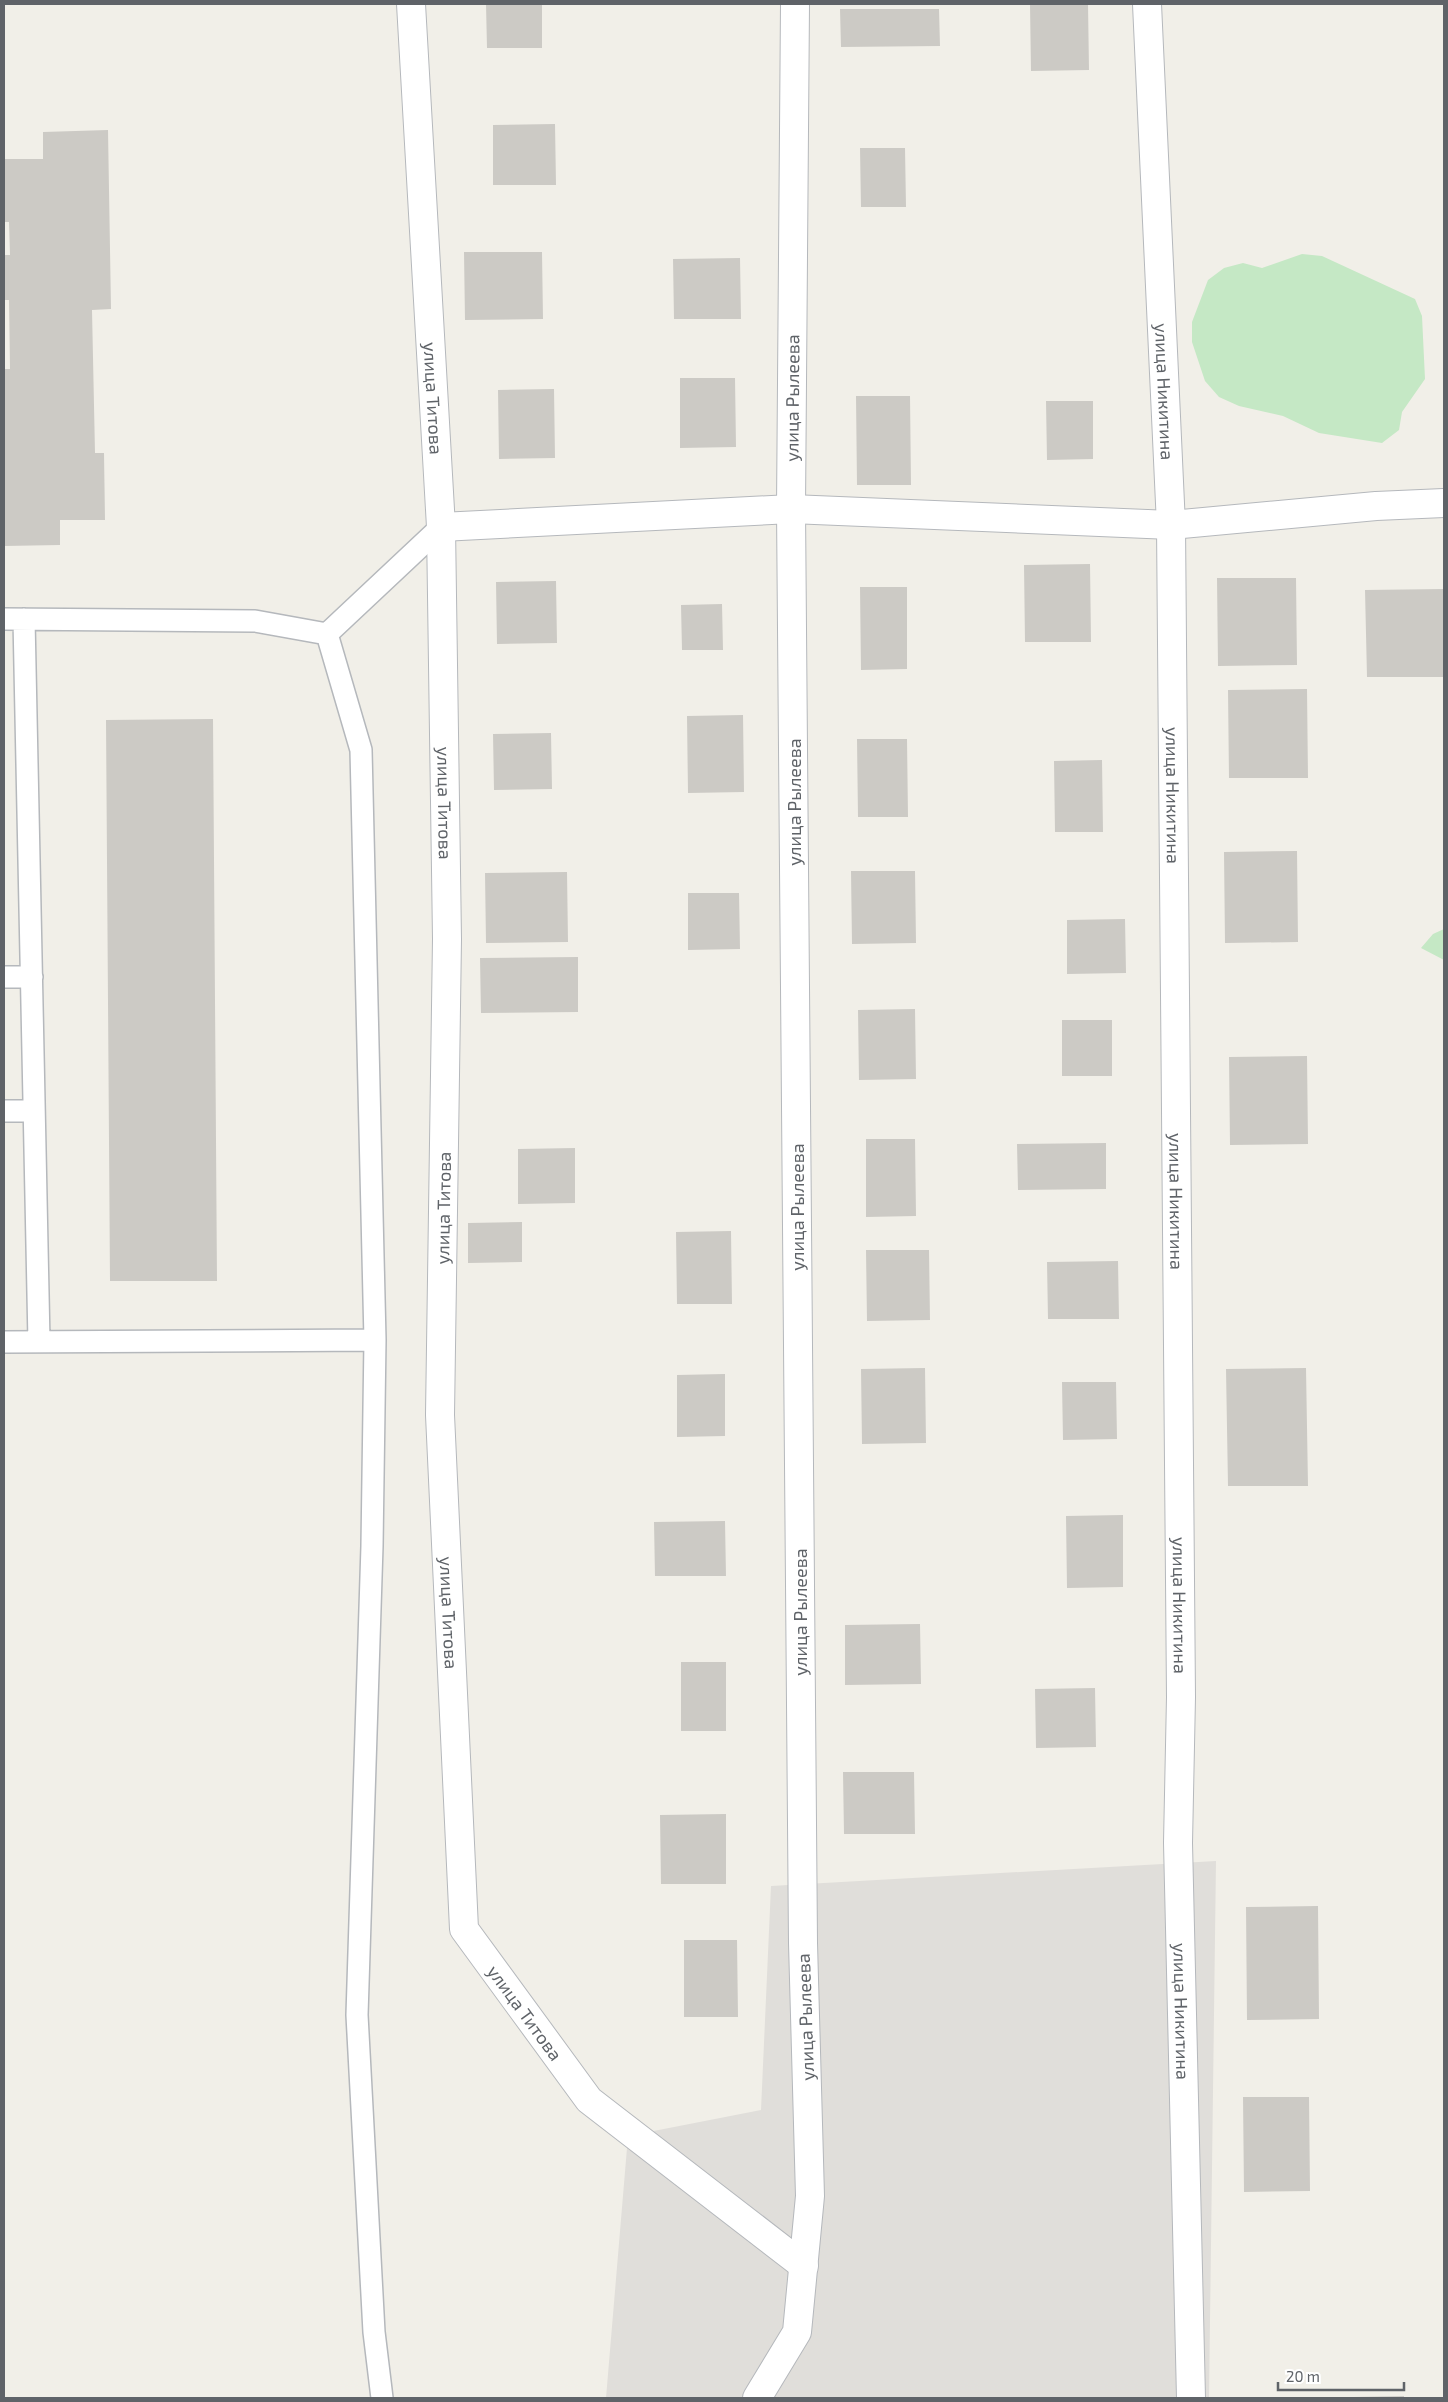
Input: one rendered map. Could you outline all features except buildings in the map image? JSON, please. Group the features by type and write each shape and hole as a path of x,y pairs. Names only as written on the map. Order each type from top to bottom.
{"street":[{"name":"улица Титова","path":"411,4 441,527 447,939 440,1415 464,1929 589,2100 804,2266"},
{"name":"улица Рылеева","path":"757,2398 798,2332 810,2196 803,1943 792,509 794,4"},
{"name":"улица Никитина","path":"1147,4 1171,526 1181,1687 1178,1843 1191,2398"},
{"path":"441,527 792,509 1171,526 1376,506 1444,504"}],"lane":[{"path":"327,634 441,527"},
{"path":"39,1342 32,977 14,619 255,621 327,634"},
{"path":"327,634 361,750 375,1340 372,1556 357,2015 374,2332 382,2398"},
{"path":"4,977 32,977"},
{"path":"4,1111 34,1111"},
{"path":"4,1342 375,1340"}],"shaded area":[{"path":"1216,1861 1209,2398 606,2398 628,2136 761,2110 771,1886"}],"green space":[{"path":"1302,254 1322,256 1415,299 1422,316 1425,379 1402,412 1399,430 1382,443 1319,433 1283,416 1239,406 1219,397 1205,381 1192,342 1192,322 1208,280 1224,268 1243,263 1262,268"},
{"path":"1444,929 1444,960 1421,948 1433,934"}]}
